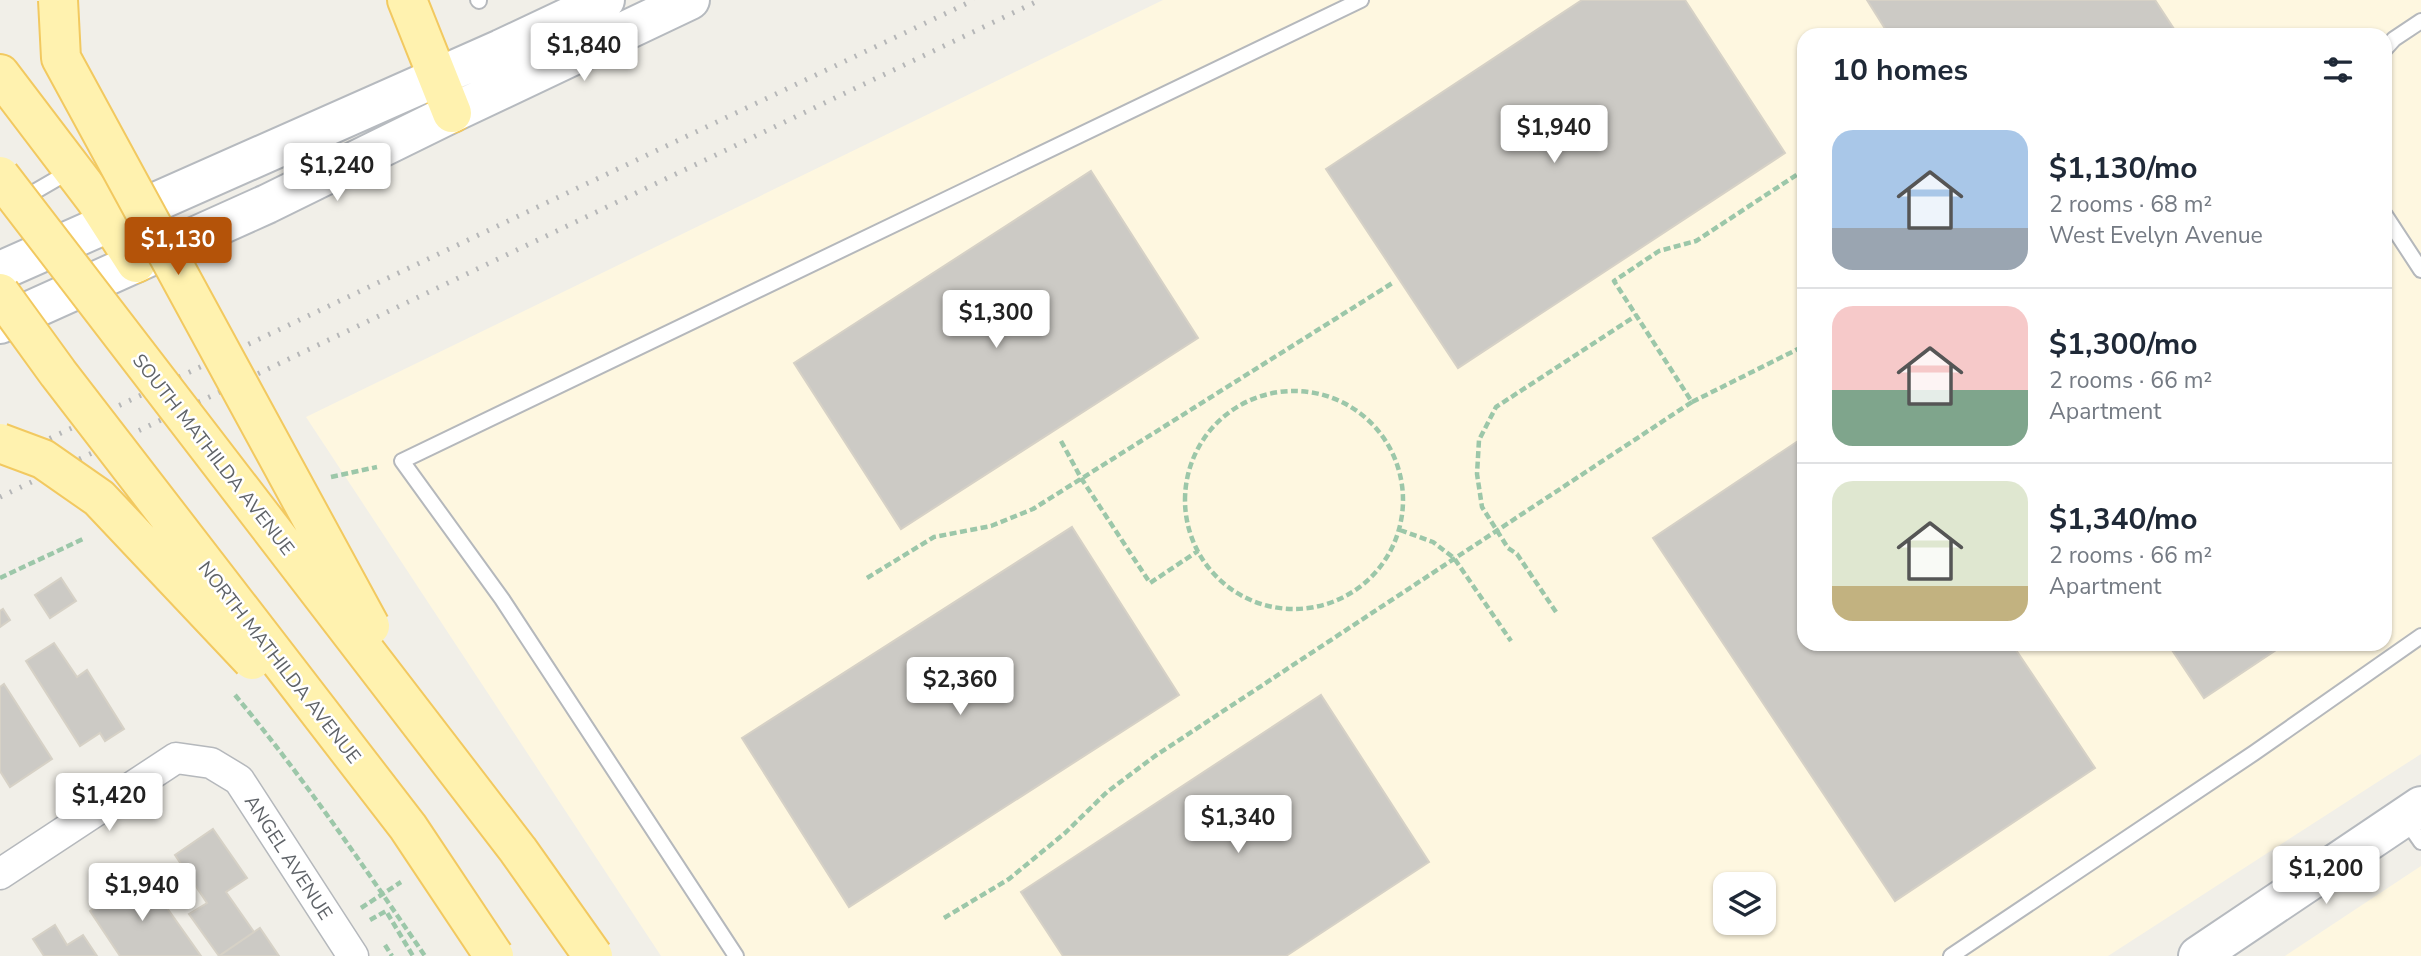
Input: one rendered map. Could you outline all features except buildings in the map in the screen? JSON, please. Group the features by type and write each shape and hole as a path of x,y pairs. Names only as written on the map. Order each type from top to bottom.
{"main road":[{"path":"58,0 61,58 428,732 518,850 593,956"},
{"path":"407,0 452,113"},
{"path":"0,271 501,50 605,0"},
{"path":"0,324 267,204 690,0"},
{"path":"0,74 74,169 136,263"},
{"name":"SOUTH MATHILDA AVENUE","path":"11,187 428,732"},
{"name":"NORTH MATHILDA AVENUE","path":"0,293 58,373 408,827 494,956"},
{"path":"0,443 43,459 99,498 408,827"},
{"path":"2198,956 2415,822"}],"street":[{"name":"ANGEL AVENUE","path":"0,874 176,758 211,763 239,780 353,956"}],"lane":[{"path":"736,956 502,599 402,461 1361,0"},
{"path":"2392,41 2421,21"},
{"path":"11,187 74,169"},
{"path":"2392,226 2421,270"},
{"path":"1951,956 2254,753 2421,636"}],"path":[{"path":"1692,402 1614,281 1659,251 1696,241 1797,175"},
{"path":"867,578 934,537 991,526 1033,509 1394,282"},
{"path":"1556,612 1517,554 1508,548 1482,507 1477,474 1479,440 1496,407 1637,315"},
{"path":"944,918 1009,879 1065,833 1107,792 1155,756 1692,402 1797,350"},
{"path":"1300,390 1324,394 1347,404 1367,418 1384,436 1403,481 1404,505 1400,530 1391,552 1376,573 1337,601 1314,608 1289,609 1265,605 1242,596 1222,582 1205,564 1187,519 1185,495 1189,471 1198,448 1213,428 1231,411 1252,399 1276,392 1300,390"},
{"path":"1061,441 1081,478 1150,583 1198,551"},
{"path":"328,478 402,461"},
{"path":"1400,530 1433,542 1454,558 1511,641"},
{"path":"234,694 277,746 342,835 425,956"},
{"path":"375,928 369,919 386,911 413,956"},
{"path":"381,938 392,956"}],"shaded area":[{"path":"1163,0 2421,0 2421,754 2108,956 661,956 306,417"},
{"path":"2421,866 2421,956 2285,956"}],"railway":[{"path":"0,462 974,0"},
{"path":"0,497 1040,0"}]}
